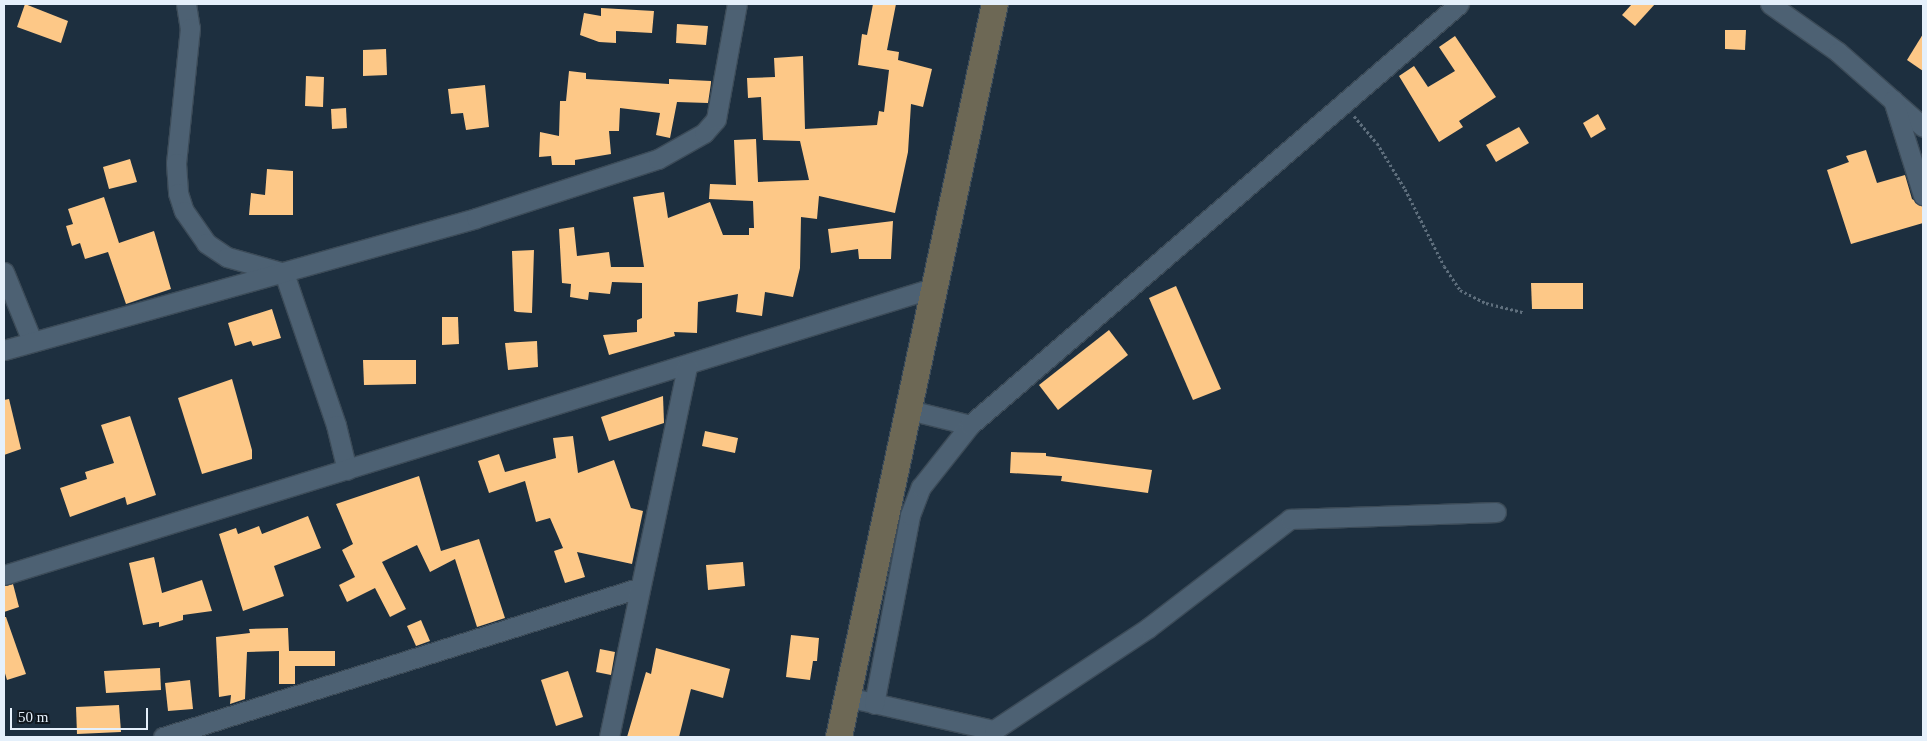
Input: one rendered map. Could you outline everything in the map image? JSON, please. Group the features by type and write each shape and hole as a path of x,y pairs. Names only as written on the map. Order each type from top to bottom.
{"street":[{"path":"186,4 190,28 176,163 178,193 184,211 206,243 227,257 284,273"},
{"path":"4,350 284,273 570,189 658,159 688,144 704,133 716,119 737,4"},
{"path":"839,737 996,4"},
{"path":"874,704 910,515 921,487 970,425 1459,4"},
{"path":"1770,4 1838,52 1923,127"},
{"path":"1892,100 1923,195"},
{"path":"4,272 32,341"},
{"path":"284,273 336,425 347,470"},
{"path":"4,575 687,366 936,287"},
{"path":"609,737 638,588 687,366"},
{"path":"909,410 970,425"},
{"path":"847,697 994,730 1148,628 1290,519 1496,512"},
{"path":"163,737 638,588"}],"path":[{"path":"1344,104 1377,143 1405,189 1444,266 1460,290 1486,303 1523,312"}],"building":[{"path":"25,4 68,21 61,43 17,27"},
{"path":"873,4 896,4 887,50 899,52 898,60 932,69 923,107 911,104 908,152 895,213 819,196 817,219 801,217 800,268 793,297 765,292 762,316 736,312 738,294 698,302 697,333 674,332 675,336 609,355 603,335 637,332 637,320 642,318 642,283 612,282 610,294 589,292 588,300 570,297 571,284 562,283 559,229 574,227 577,256 609,252 611,267 644,267 633,197 664,192 668,218 710,202 723,235 749,235 749,228 754,228 753,201 709,199 710,184 736,185 734,140 756,139 758,182 809,180 800,141 763,140 761,97 748,98 747,78 775,77 774,58 803,56 805,129 877,125 879,111 884,112 889,70 858,65 862,34 867,35"},
{"path":"1632,4 1655,4 1635,26 1622,15"},
{"path":"601,8 654,11 652,33 616,31 616,43 599,42 580,35 584,13 601,16"},
{"path":"677,24 708,26 706,45 676,43"},
{"path":"1725,30 1746,30 1745,50 1725,49"},
{"path":"1923,34 1923,71 1907,60"},
{"path":"1455,36 1496,97 1459,121 1463,127 1439,142 1399,76 1414,66 1428,87 1455,71 1439,47"},
{"path":"386,49 387,75 363,76 363,50"},
{"path":"569,71 586,73 586,79 669,84 669,79 711,81 708,103 677,102 670,138 656,135 660,113 620,108 619,131 609,131 611,154 575,160 575,165 552,165 551,156 539,157 540,132 559,136 560,101 566,101"},
{"path":"306,76 324,77 323,107 305,106"},
{"path":"485,85 489,127 466,130 463,113 451,114 448,89"},
{"path":"346,108 347,128 332,129 331,109"},
{"path":"1598,114 1606,129 1591,138 1583,123"},
{"path":"1519,127 1529,143 1496,162 1486,145"},
{"path":"1866,150 1877,183 1905,175 1912,199 1923,206 1923,223 1851,244 1827,170 1849,162 1846,156"},
{"path":"130,159 137,182 109,189 103,167"},
{"path":"267,169 293,171 293,215 249,215 251,193 265,195"},
{"path":"104,197 119,243 154,231 171,289 126,304 108,252 85,259 80,243 72,246 66,226 73,224 68,209"},
{"path":"893,221 891,259 859,259 858,249 831,253 828,229"},
{"path":"534,250 532,313 517,312 514,311 512,251"},
{"path":"1531,283 1583,283 1583,309 1532,309"},
{"path":"1176,286 1221,389 1193,400 1149,298"},
{"path":"272,309 281,338 253,346 251,341 235,346 228,323"},
{"path":"442,317 458,317 459,344 442,345"},
{"path":"1109,330 1128,355 1058,410 1039,385"},
{"path":"537,341 538,367 508,370 505,343"},
{"path":"363,360 416,360 416,384 364,385"},
{"path":"232,379 252,450 252,459 202,474 178,398"},
{"path":"663,396 664,423 609,441 601,417"},
{"path":"9,399 21,449 4,455 4,400"},
{"path":"130,416 156,495 127,505 125,497 70,517 60,488 87,479 85,472 114,463 101,425"},
{"path":"705,431 738,438 735,453 702,446"},
{"path":"573,436 578,473 614,460 631,508 643,511 632,564 577,552 585,577 565,583 554,551 563,548 550,518 536,522 525,481 489,493 478,461 499,454 505,472 556,458 553,438"},
{"path":"1011,452 1046,453 1046,456 1152,470 1148,493 1061,481 1062,476 1010,473"},
{"path":"419,476 441,551 479,539 505,618 477,627 455,559 430,572 417,545 382,562 406,609 390,617 375,588 347,602 339,585 355,577 342,550 353,544 336,504"},
{"path":"308,516 321,548 274,566 284,596 243,611 219,534 236,528 238,534 259,526 262,534"},
{"path":"154,557 162,593 202,580 212,611 183,615 183,620 159,627 159,622 143,625 129,563"},
{"path":"743,562 745,586 708,590 706,565"},
{"path":"13,584 19,607 4,612 4,586"},
{"path":"4,617 6,617 26,674 7,680 4,670"},
{"path":"421,620 430,641 416,646 407,626"},
{"path":"288,628 289,651 335,651 335,666 295,666 295,684 279,684 279,651 247,652 245,699 230,704 231,695 219,697 216,637 250,633 249,629"},
{"path":"791,635 819,638 817,661 813,661 810,680 786,677"},
{"path":"656,648 730,669 723,698 691,689 679,737 627,737 646,672 651,674"},
{"path":"600,649 615,652 611,675 596,672"},
{"path":"160,668 161,690 106,693 104,671"},
{"path":"568,671 583,717 556,726 541,680"},
{"path":"190,680 193,709 168,711 165,683"},
{"path":"119,705 121,732 77,734 76,707"}]}
